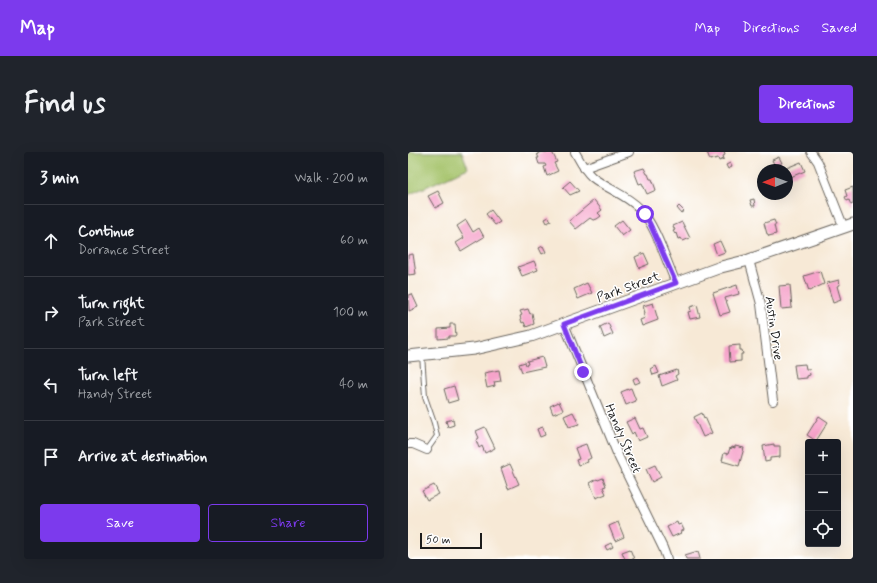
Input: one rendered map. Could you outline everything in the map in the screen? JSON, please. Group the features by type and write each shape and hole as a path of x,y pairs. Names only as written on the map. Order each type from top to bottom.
{"main road":[{"name":"Park Street","path":"408,356 474,349 531,336 721,267 749,260 848,226"}],"street":[{"path":"575,152 584,168 592,176 632,202 645,214 676,283"},
{"path":"584,168 629,152"},
{"path":"811,152 818,162 848,226"},
{"name":"Austin Drive","path":"749,260 761,304 773,401"},
{"name":"Handy Street","path":"564,324 619,458 667,559"},
{"path":"408,444 413,444 428,450"}],"lane":[{"path":"422,354 425,397 437,436 428,450"}],"green space":[{"path":"408,152 462,152 468,168 408,195"}],"building":[{"path":"542,152 552,152 557,162 554,163 558,171 547,176 544,167 546,166 545,164 539,164 537,158 539,158 537,154"},
{"path":"707,152 724,152 724,159 719,161 718,158 710,160"},
{"path":"779,157 782,163 774,164 772,160"},
{"path":"801,162 805,171 793,176 793,165"},
{"path":"730,163 732,167 728,169 726,165"},
{"path":"644,168 650,179 652,179 656,190 647,194 642,183 639,184 634,171"},
{"path":"570,181 579,191 570,195 563,187"},
{"path":"853,187 853,204 851,205 849,200 847,201 845,197 847,196 845,190"},
{"path":"438,191 444,203 435,208 428,196"},
{"path":"754,199 755,206 752,206 750,200"},
{"path":"594,200 602,210 598,213 601,216 593,220 590,218 576,229 569,221"},
{"path":"679,206 684,211 681,213 677,208"},
{"path":"491,210 500,222 495,225 486,214"},
{"path":"549,217 551,221 547,223 545,219"},
{"path":"466,220 473,232 479,228 484,237 461,251 456,243 464,238 457,226"},
{"path":"622,220 630,230 622,236 614,226"},
{"path":"774,220 776,225 774,225 776,234 769,236 764,223"},
{"path":"682,222 690,238 683,241 681,238 678,239 676,233 675,234 673,231 675,230 673,226"},
{"path":"720,241 725,252 717,255 713,244"},
{"path":"543,246 546,252 542,254 539,248"},
{"path":"644,253 649,264 639,268 635,257"},
{"path":"413,254 416,274 408,275 408,255"},
{"path":"534,261 538,270 522,276 518,267"},
{"path":"820,271 824,284 809,291 804,276"},
{"path":"839,280 840,285 837,286 841,300 833,303 827,283"},
{"path":"587,283 592,293 578,299 574,289"},
{"path":"737,285 739,294 725,298 730,312 720,315 713,293"},
{"path":"790,285 792,308 781,309 779,286"},
{"path":"412,294 418,307 409,311 408,295"},
{"path":"653,303 658,320 642,326 640,320 645,318 643,314 645,313 643,306"},
{"path":"697,305 700,317 690,319 688,312 691,311 690,307"},
{"path":"528,309 530,314 532,313 534,324 526,327 524,322 522,323 520,316 522,315 520,311"},
{"path":"608,323 613,334 604,338 600,327"},
{"path":"450,324 455,324 456,336 438,339 438,329 450,328"},
{"path":"740,345 740,350 742,350 743,354 741,354 741,361 730,362 729,346"},
{"path":"542,357 545,367 522,372 519,364 525,362 526,365 528,364 527,361"},
{"path":"805,364 806,369 809,369 810,375 807,376 807,378 796,379 794,365"},
{"path":"656,366 659,373 653,375 651,369"},
{"path":"499,370 501,381 494,382 495,386 487,388 484,373"},
{"path":"677,370 678,374 675,376 677,380 662,386 659,376"},
{"path":"637,377 640,382 635,384 633,379"},
{"path":"454,386 458,400 448,403 444,389"},
{"path":"631,388 636,401 626,405 621,392"},
{"path":"559,402 563,410 553,414 550,406"},
{"path":"573,412 579,424 569,427 564,416"},
{"path":"702,413 712,433 703,437 694,417"},
{"path":"819,416 828,422 817,439 813,439 807,435"},
{"path":"635,418 640,429 643,428 647,437 638,441 634,432 632,434 626,422"},
{"path":"453,419 454,425 448,427 446,421"},
{"path":"485,427 495,448 485,453 482,446 479,448 476,440 479,438 476,431"},
{"path":"543,427 545,435 540,437 537,429"},
{"path":"586,444 591,458 587,460 588,462 578,465 576,460 579,459 575,448"},
{"path":"774,444 774,446 780,446 780,457 770,458 770,461 765,462 763,446"},
{"path":"735,446 744,448 739,466 722,461 724,453 728,454 730,448 735,448"},
{"path":"510,464 519,484 508,489 501,468"},
{"path":"655,465 661,477 652,482 646,469"},
{"path":"603,478 606,486 603,487 606,494 596,498 590,483 597,479"},
{"path":"434,485 439,494 427,500 422,491"},
{"path":"618,522 624,537 615,541 609,526"},
{"path":"677,522 678,525 681,524 684,530 672,537 667,527"},
{"path":"611,543 613,547 607,550 605,546"},
{"path":"630,549 634,559 625,559 622,552"},
{"path":"698,551 700,559 686,559 685,555"}],"route":[{"path":"583,372 564,324 676,283 645,214"}]}
